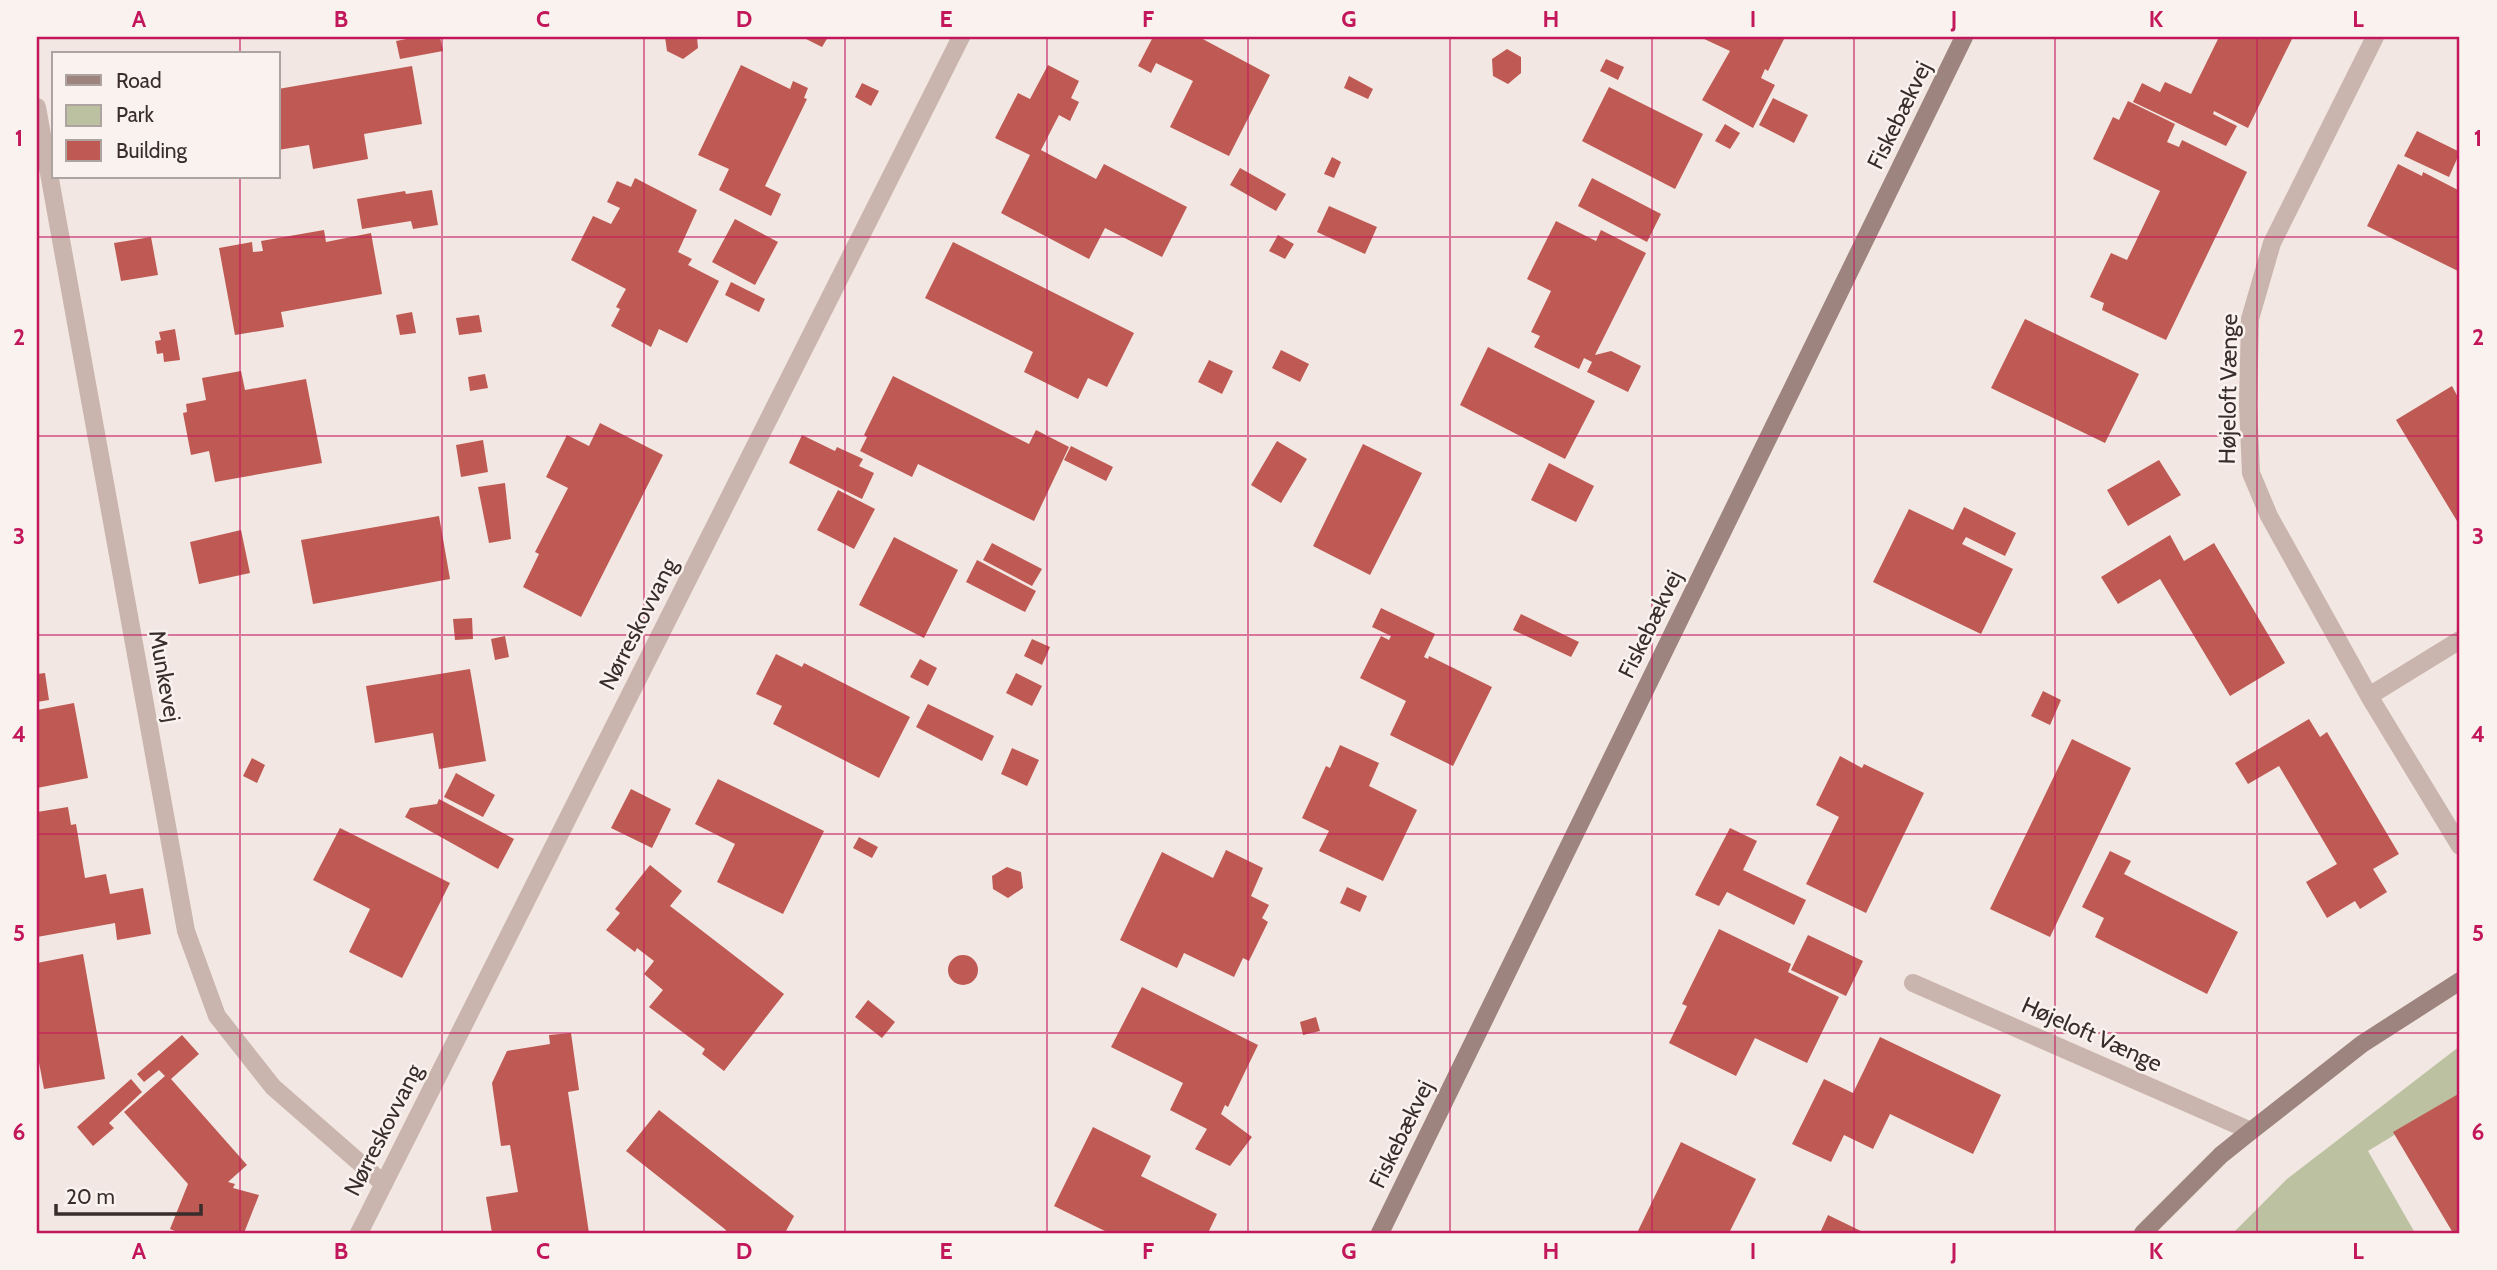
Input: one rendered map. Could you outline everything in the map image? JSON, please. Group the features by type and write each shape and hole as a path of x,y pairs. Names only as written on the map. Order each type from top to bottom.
{"street":[{"name":"Nørreskovvang","path":"359,1233 961,37"},
{"name":"Fiskebækvej","path":"1380,1233 1964,37"},
{"name":"Højeloft Vænge","path":"2375,37 2272,243 2250,319 2248,405 2251,473 2269,516 2369,696 2460,846"},
{"name":"Munkevej","path":"37,107 186,930 217,1016 273,1087 384,1184"},
{"path":"2369,696 2460,640"},
{"path":"2143,1233 2221,1155 2251,1131 2362,1044 2460,981"},
{"name":"Højeloft Vænge","path":"1913,983 2251,1131"}],"green space":[{"path":"2460,1046 2460,1095 2368,1151 2415,1233 2233,1233 2287,1179"}],"building":[{"path":"440,37 443,51 400,59 396,41"},
{"path":"665,37 697,37 698,48 683,59 667,51"},
{"path":"802,37 828,37 822,47"},
{"path":"1153,37 1199,37 1270,75 1229,156 1170,127 1193,81 1156,63 1151,73 1138,66"},
{"path":"1700,37 1785,37 1768,71 1765,69 1761,78 1775,85 1753,128 1702,100 1730,51"},
{"path":"2219,37 2293,37 2248,128 2214,111 2213,114 2237,126 2226,146 2133,102 2142,83 2160,92 2165,82 2191,94"},
{"path":"1507,49 1521,57 1521,73 1508,84 1493,76 1492,59"},
{"path":"1606,59 1624,67 1618,80 1600,71"},
{"path":"741,65 790,89 793,81 808,88 804,98 807,99 765,186 781,194 771,216 719,190 729,169 698,155"},
{"path":"1048,65 1079,81 1071,98 1079,102 1070,121 1059,115 1041,150 1096,179 1104,164 1187,207 1162,257 1105,228 1089,259 1001,213 1030,155 995,138 1018,93 1030,99"},
{"path":"412,66 422,124 364,134 368,159 313,169 309,145 280,150 280,89"},
{"path":"1349,76 1373,89 1368,99 1344,88"},
{"path":"862,83 879,91 871,106 855,97"},
{"path":"1609,87 1703,134 1675,189 1582,141"},
{"path":"1773,98 1808,115 1794,143 1759,125"},
{"path":"2128,101 2175,124 2167,142 2179,147 2182,140 2247,172 2166,340 2102,310 2104,303 2090,297 2111,253 2127,260 2160,191 2093,159 2113,117 2119,120"},
{"path":"1725,124 1740,133 1730,149 1715,141"},
{"path":"2417,131 2460,152 2449,177 2404,156"},
{"path":"1332,157 1341,162 1334,178 1324,174"},
{"path":"2398,164 2422,176 2423,172 2460,191 2460,272 2367,226"},
{"path":"1240,168 1286,194 1276,211 1230,185"},
{"path":"635,178 697,210 678,252 692,259 688,265 719,281 687,343 659,329 651,347 611,326 620,309 616,307 626,289 571,260 593,216 611,224 620,208 607,202 617,181 631,187"},
{"path":"1592,178 1661,214 1647,242 1578,206"},
{"path":"432,190 438,225 413,229 411,221 362,229 357,199 405,191 406,194"},
{"path":"1329,206 1377,227 1365,254 1317,232"},
{"path":"735,219 778,242 755,285 712,262"},
{"path":"1556,221 1596,241 1601,230 1646,253 1595,355 1611,351 1641,366 1628,392 1587,372 1592,362 1584,358 1579,369 1534,347 1540,336 1531,332 1551,291 1527,279"},
{"path":"324,230 326,242 371,233 382,294 281,312 284,327 235,335 219,248 252,242 253,252 263,251 261,241"},
{"path":"1278,235 1294,244 1285,259 1269,251"},
{"path":"151,237 158,275 121,281 114,243"},
{"path":"953,242 1134,333 1107,387 1088,378 1078,399 1024,372 1033,352 925,298"},
{"path":"731,282 765,299 759,312 725,295"},
{"path":"412,312 416,333 400,335 396,315"},
{"path":"479,315 482,332 459,335 456,318"},
{"path":"2025,319 2139,374 2105,443 1991,388"},
{"path":"175,329 180,360 164,362 163,353 157,354 155,341 161,340 159,332"},
{"path":"1488,347 1595,401 1565,459 1460,405"},
{"path":"1281,350 1309,364 1300,382 1272,368"},
{"path":"1209,360 1233,371 1222,394 1198,382"},
{"path":"241,371 245,390 306,379 322,463 215,482 209,451 191,455 183,413 187,412 186,404 206,400 202,378"},
{"path":"485,374 488,388 470,391 468,377"},
{"path":"893,376 1029,444 1036,430 1069,447 1034,521 918,464 912,477 860,451 867,437 864,435"},
{"path":"2452,386 2460,401 2460,519 2457,521 2396,420"},
{"path":"600,423 663,455 581,617 523,587 539,554 535,552 568,488 546,477 567,435 589,446"},
{"path":"802,435 835,451 837,447 863,459 859,466 874,473 862,499 789,463"},
{"path":"483,440 488,472 461,477 456,445"},
{"path":"1277,441 1307,459 1281,503 1251,485"},
{"path":"1363,444 1422,473 1370,575 1313,546"},
{"path":"1071,446 1113,467 1106,481 1064,460"},
{"path":"2159,460 2181,495 2128,526 2107,490"},
{"path":"1549,463 1594,486 1576,522 1531,500"},
{"path":"505,483 511,539 489,543 478,487"},
{"path":"838,490 875,509 854,549 817,530"},
{"path":"1964,507 2016,533 2005,556 1966,537 1962,544 2013,569 1981,634 1873,582 1909,509 1953,530"},
{"path":"439,516 450,579 313,604 301,540"},
{"path":"241,530 250,573 199,584 190,542"},
{"path":"2170,535 2184,561 2214,543 2285,663 2230,696 2160,579 2118,604 2101,577"},
{"path":"894,537 958,570 924,638 859,605"},
{"path":"992,543 1042,569 1032,586 983,560"},
{"path":"977,560 1036,591 1025,612 966,582"},
{"path":"1381,608 1435,634 1424,657 1428,659 1429,656 1492,687 1453,766 1390,735 1406,701 1360,678 1381,636 1389,640 1391,636 1372,627"},
{"path":"1521,614 1579,642 1571,657 1513,630"},
{"path":"472,618 473,639 455,640 453,619"},
{"path":"505,636 509,657 495,660 491,639"},
{"path":"1032,639 1050,647 1042,665 1024,656"},
{"path":"776,654 802,667 804,663 910,717 879,778 773,724 782,706 756,694"},
{"path":"920,659 937,668 928,686 910,677"},
{"path":"470,669 486,761 439,769 433,733 375,743 366,686"},
{"path":"45,673 49,700 37,702 37,674"},
{"path":"1016,673 1042,686 1032,706 1006,693"},
{"path":"2043,691 2061,700 2050,725 2031,716"},
{"path":"74,703 88,778 37,788 37,710"},
{"path":"928,704 994,736 982,761 916,727"},
{"path":"2309,719 2320,737 2327,732 2399,854 2373,869 2387,892 2360,909 2355,901 2327,918 2306,882 2337,864 2279,766 2248,784 2235,763"},
{"path":"2072,739 2131,768 2050,937 1990,909"},
{"path":"1340,745 1379,763 1369,786 1417,810 1383,881 1319,851 1329,831 1302,818 1326,766 1330,768"},
{"path":"1012,748 1039,760 1027,786 1001,774"},
{"path":"1840,756 1862,768 1864,764 1924,793 1866,913 1806,884 1839,817 1816,805"},
{"path":"252,758 265,765 257,783 243,776"},
{"path":"456,773 495,795 483,817 444,797"},
{"path":"718,779 824,831 783,914 717,882 735,844 695,824"},
{"path":"631,789 671,809 652,848 611,828"},
{"path":"439,799 514,839 498,869 405,817 410,808 437,804"},
{"path":"68,807 71,825 76,824 85,878 106,874 110,894 143,888 151,934 117,940 115,923 37,937 37,812"},
{"path":"340,828 450,883 402,978 349,952 370,909 313,880"},
{"path":"1730,828 1757,841 1743,870 1806,900 1794,925 1727,892 1719,906 1695,895"},
{"path":"859,837 878,847 872,858 853,848"},
{"path":"1226,850 1263,868 1251,896 1269,905 1262,918 1268,922 1249,961 1243,958 1234,977 1184,953 1177,968 1120,940 1162,852 1213,878"},
{"path":"2110,851 2131,861 2124,874 2238,932 2207,994 2095,937 2104,918 2082,907"},
{"path":"650,865 682,891 670,906 784,994 724,1071 702,1054 705,1049 649,1007 663,990 644,974 654,961 637,948 635,952 606,930 620,913 615,909"},
{"path":"1007,867 1021,872 1023,888 1008,898 993,889 992,876"},
{"path":"1347,887 1367,896 1360,912 1340,903"},
{"path":"1719,929 1791,964 1788,972 1839,997 1807,1063 1755,1038 1736,1076 1669,1043 1687,1006 1682,1004"},
{"path":"1808,935 1863,961 1846,996 1791,970"},
{"path":"83,954 105,1079 44,1089 37,1052 37,963"},
{"path":"963,955 974,959 978,970 974,981 963,985 952,981 948,970 952,959"},
{"path":"1142,987 1258,1045 1228,1107 1225,1105 1221,1114 1252,1137 1230,1166 1195,1149 1207,1129 1170,1110 1183,1083 1111,1047"},
{"path":"868,1000 895,1022 882,1038 855,1017"},
{"path":"1316,1017 1320,1031 1303,1035 1300,1022"},
{"path":"571,1033 579,1090 568,1092 589,1233 492,1233 486,1197 518,1192 510,1145 501,1146 492,1083 507,1051 550,1044 549,1035"},
{"path":"182,1035 199,1054 171,1079 247,1165 228,1182 235,1184 233,1188 259,1195 244,1233 180,1233 170,1229 188,1184 124,1112 165,1076 159,1070 144,1082 137,1074"},
{"path":"1880,1037 2001,1095 1973,1154 1890,1114 1873,1149 1844,1135 1831,1162 1792,1144 1824,1079 1853,1093"},
{"path":"131,1079 142,1092 109,1123 114,1128 93,1146 77,1127"},
{"path":"2460,1093 2460,1233 2453,1233 2393,1132"},
{"path":"659,1110 794,1216 785,1233 725,1233 726,1230 626,1151"},
{"path":"1093,1127 1151,1156 1141,1176 1217,1214 1208,1233 1109,1233 1054,1206"},
{"path":"1681,1142 1756,1179 1729,1233 1637,1233"},
{"path":"1828,1215 1865,1233 1820,1233"}]}
